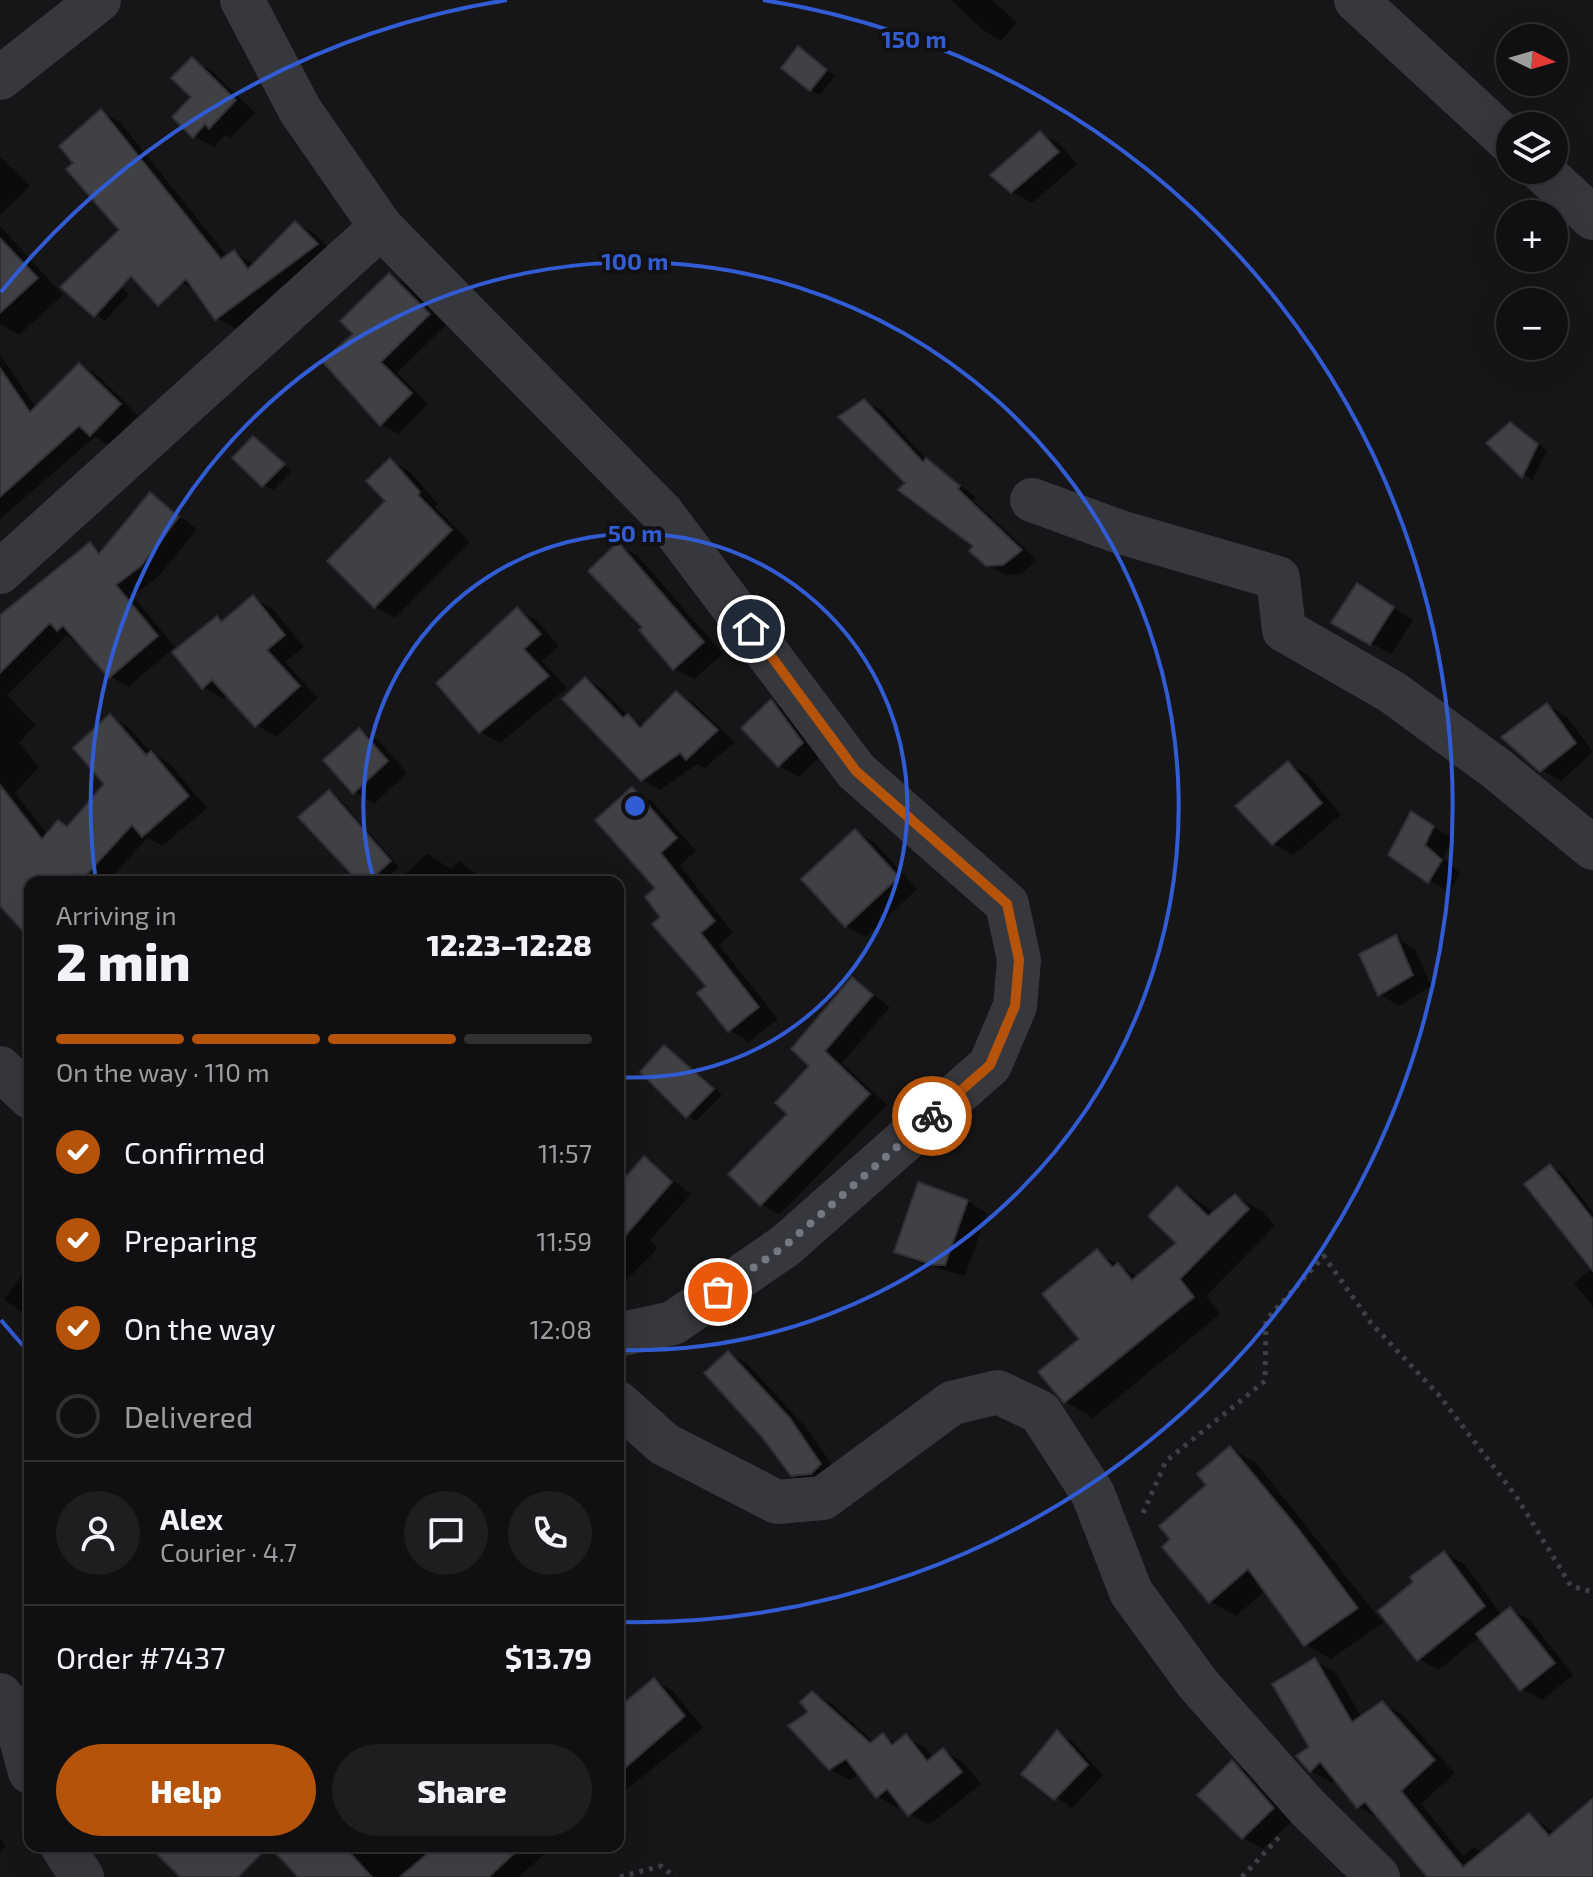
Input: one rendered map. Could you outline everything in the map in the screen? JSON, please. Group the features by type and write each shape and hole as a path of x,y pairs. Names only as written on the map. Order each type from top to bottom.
{"street":[{"path":"242,0 300,110 381,227 662,513 856,771 1007,904 1019,960 1015,1006 990,1065 785,1246 673,1323 624,1334"},
{"path":"1356,0 1496,129"},
{"path":"0,78 76,7"},
{"path":"1556,184 1593,218"},
{"path":"0,572 381,227"},
{"path":"1032,500 1120,532 1278,578 1284,630 1392,692 1497,769 1593,848"},
{"path":"0,1068 24,1091"},
{"path":"624,1408 664,1444 777,1502 823,1498 952,1403 998,1392 1040,1412 1093,1494 1131,1592 1198,1684 1307,1807 1378,1877"},
{"path":"0,1695 13,1710 24,1750"}],"path":[{"path":"1120,1565 1166,1461 1265,1381 1266,1320 1324,1256 1371,1323 1438,1394 1516,1496 1571,1586 1593,1592"},
{"path":"1242,1877 1307,1807"},
{"path":"620,1877 661,1866 675,1877"}],"building":[{"path":"798,46 827,70 810,91 781,68"},
{"path":"192,57 236,100 209,129 205,124 193,138 172,117 191,97 171,78"},
{"path":"101,109 221,259 234,250 248,269 295,221 318,244 215,320 186,279 158,306 131,276 94,317 60,287 119,230 66,169 73,163 59,146"},
{"path":"1040,131 1059,152 1011,193 990,175"},
{"path":"0,238 38,278 0,313"},
{"path":"389,273 430,314 381,362 412,393 380,426 322,361 353,334 340,321"},
{"path":"79,363 121,404 90,436 79,426 0,497 0,368 30,412"},
{"path":"864,399 923,462 926,458 960,486 958,489 1022,550 1003,565 986,566 969,551 973,546 898,490 905,483 838,417"},
{"path":"1510,422 1538,444 1522,478 1486,443"},
{"path":"253,436 285,464 262,487 232,458"},
{"path":"390,458 420,492 418,495 452,530 374,608 327,561 385,501 366,481"},
{"path":"150,492 179,517 141,566 116,585 158,636 109,678 63,626 57,631 50,623 0,673 0,615 90,542 99,554"},
{"path":"618,542 704,642 673,670 639,630 642,627 588,571"},
{"path":"1357,583 1394,607 1370,645 1331,623"},
{"path":"253,595 285,635 267,650 300,686 255,727 212,680 202,689 172,652 217,616 221,622"},
{"path":"517,607 541,634 524,649 549,676 479,733 436,683"},
{"path":"585,677 623,718 628,714 640,728 676,691 718,730 686,760 680,753 641,781 562,699"},
{"path":"771,699 803,743 778,767 741,728"},
{"path":"1547,703 1576,743 1540,772 1501,737"},
{"path":"110,714 146,755 151,751 189,796 142,837 132,825 85,876 24,876 24,932 0,906 0,785 42,839 58,820 67,827 104,784 73,748"},
{"path":"359,728 388,761 353,794 323,760"},
{"path":"1288,761 1322,803 1272,845 1235,806"},
{"path":"632,787 677,838 661,853 715,921 701,933 759,1007 728,1032 697,993 706,986 652,924 660,917 645,897 655,888 595,820"},
{"path":"329,790 391,861 375,876 353,876 298,817"},
{"path":"1411,811 1434,826 1425,845 1442,860 1428,883 1388,855"},
{"path":"855,829 899,877 845,927 801,879"},
{"path":"1396,935 1413,975 1378,996 1359,954"},
{"path":"852,977 873,995 825,1051 870,1094 760,1206 728,1174 787,1114 775,1103 809,1066 791,1049"},
{"path":"664,1045 714,1089 686,1118 640,1072"},
{"path":"644,1156 672,1182 624,1237 624,1179"},
{"path":"1550,1164 1593,1219 1593,1271 1524,1184"},
{"path":"918,1182 968,1200 945,1265 933,1265 894,1252"},
{"path":"1177,1186 1208,1216 1235,1194 1249,1209 1180,1279 1194,1297 1064,1403 1038,1372 1079,1339 1042,1294 1097,1249 1112,1267 1118,1263 1132,1280 1176,1243 1148,1216"},
{"path":"728,1351 790,1418 821,1464 811,1474 791,1476 762,1437 704,1373"},
{"path":"1230,1446 1358,1608 1304,1646 1248,1569 1209,1603 1162,1547 1170,1539 1159,1526 1206,1485 1197,1474"},
{"path":"1444,1551 1485,1606 1417,1661 1378,1611 1413,1582 1410,1577"},
{"path":"1510,1607 1555,1663 1520,1691 1476,1634"},
{"path":"1315,1658 1352,1722 1382,1701 1435,1760 1401,1791 1463,1867 1529,1813 1549,1836 1593,1798 1593,1877 1427,1877 1365,1802 1357,1808 1320,1762 1310,1772 1296,1756 1309,1747 1272,1684"},
{"path":"654,1678 685,1716 624,1769 624,1703"},
{"path":"812,1691 870,1743 883,1733 892,1745 906,1734 927,1761 943,1748 962,1772 908,1816 887,1789 876,1798 846,1759 829,1770 788,1726 808,1712 800,1702"},
{"path":"1057,1730 1088,1765 1054,1800 1021,1774"},
{"path":"1232,1760 1274,1808 1242,1839 1197,1795"},
{"path":"155,1852 263,1852 238,1877 180,1877"},
{"path":"275,1852 349,1852 372,1877 298,1877"},
{"path":"429,1852 516,1852 489,1877 400,1877"}],"way so far":[{"path":"718,1292 785,1246 932,1116"}],"route":[{"path":"751,629 856,771 1007,904 1019,960 1015,1006 990,1065 932,1116"}]}
